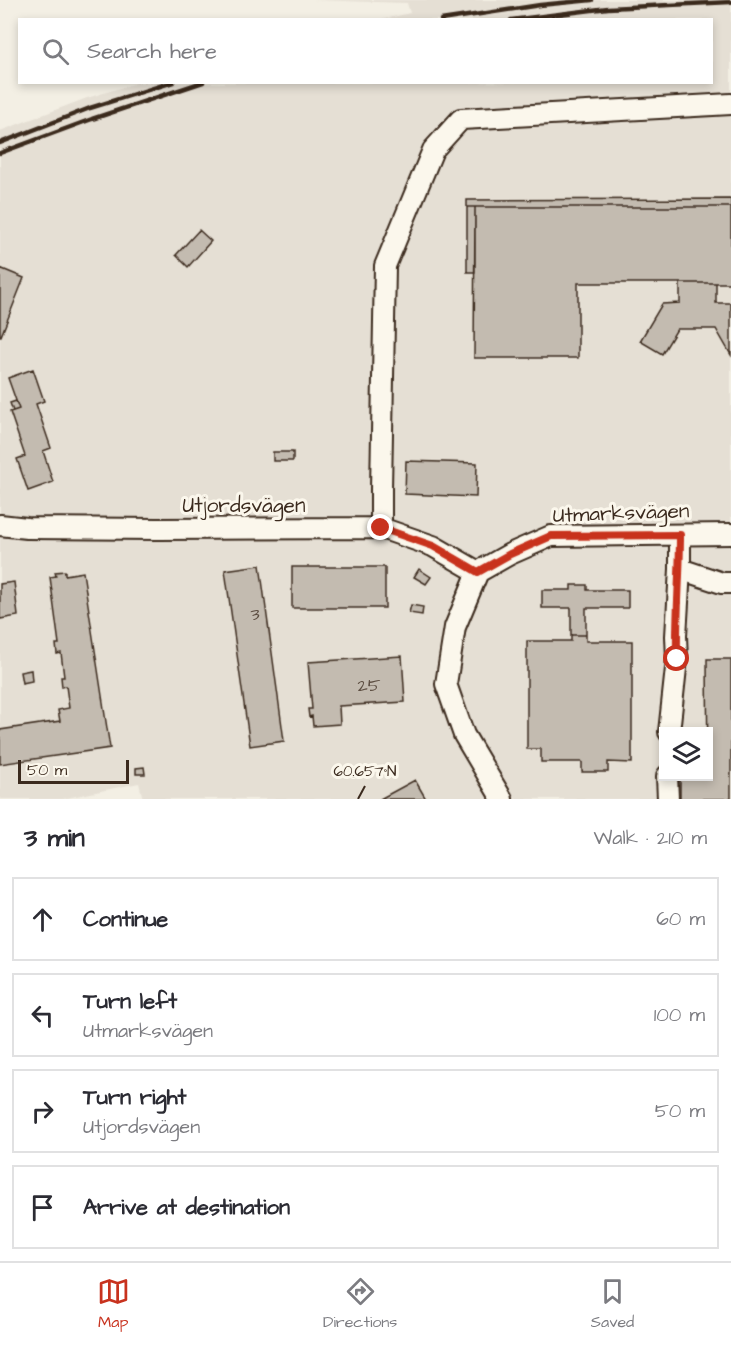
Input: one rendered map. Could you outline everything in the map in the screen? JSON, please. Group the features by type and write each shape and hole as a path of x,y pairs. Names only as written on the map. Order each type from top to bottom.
{"street":[{"path":"381,528 385,266 434,150 462,119 731,104"},
{"name":"Utjordsvägen","path":"0,525 27,528 381,528 433,546 478,572"},
{"name":"Utmarksvägen","path":"478,572 510,554 551,536 731,534"},
{"path":"670,727 677,659 680,535"},
{"path":"680,569 722,583 731,583"},
{"path":"478,572 455,627 446,684 464,735 502,799"},
{"path":"667,781 668,799"}],"shaded area":[{"path":"312,0 731,0 731,799 143,799 139,783 62,799 0,799 0,131 87,98 134,84 713,84 713,18 389,18 410,13 407,3"}],"building":[{"path":"731,199 731,207 467,207 467,200"},
{"path":"467,207 475,207 475,272 467,272"},
{"path":"475,207 731,207 731,283 578,283 578,358 474,358"},
{"path":"199,230 211,241 188,267 176,255"},
{"path":"0,268 24,278 1,336 0,336"},
{"path":"680,283 716,283 716,303 731,303 731,355 716,329 677,329 662,354 640,341 662,304 680,303"},
{"path":"33,369 44,401 36,404 51,448 43,451 53,482 28,491 17,459 25,456 10,412 19,409 8,378"},
{"path":"16,401 19,409 13,411 10,403"},
{"path":"273,452 293,452 293,461 273,461"},
{"path":"406,461 477,463 476,497 405,494"},
{"path":"260,565 284,741 250,746 225,570"},
{"path":"292,567 385,567 385,608 292,608"},
{"path":"419,569 431,577 426,584 414,577"},
{"path":"65,571 65,575 83,572 110,748 0,764 0,730 60,721 58,710 69,708 66,686 62,687 61,677 64,677 61,653 57,654 56,644 59,644 50,577 56,576 55,572"},
{"path":"14,582 18,616 0,619 0,584"},
{"path":"571,585 587,585 587,590 628,590 628,608 586,608 586,635 571,635 571,608 542,608 542,590 571,590"},
{"path":"411,605 423,607 422,615 409,613"},
{"path":"571,635 586,635 586,641 632,641 632,763 608,762 608,772 582,772 582,762 541,762 541,749 527,749 527,641 571,641"},
{"path":"402,656 405,702 339,706 340,724 313,726 312,716 309,717 308,709 312,709 308,662"},
{"path":"707,659 731,659 731,799 680,799 680,781 713,781 713,727 708,727"},
{"path":"31,670 32,681 22,683 20,672"},
{"path":"144,767 145,774 136,774 136,768"},
{"path":"415,780 426,799 380,799"}],"railway":[{"path":"454,18 592,0"},
{"path":"527,18 608,8 731,2"},
{"path":"0,143 90,108 167,84"},
{"path":"0,153 197,84"}],"route":[{"path":"381,528 433,546 478,572 510,554 551,536 680,535 677,659"}]}
